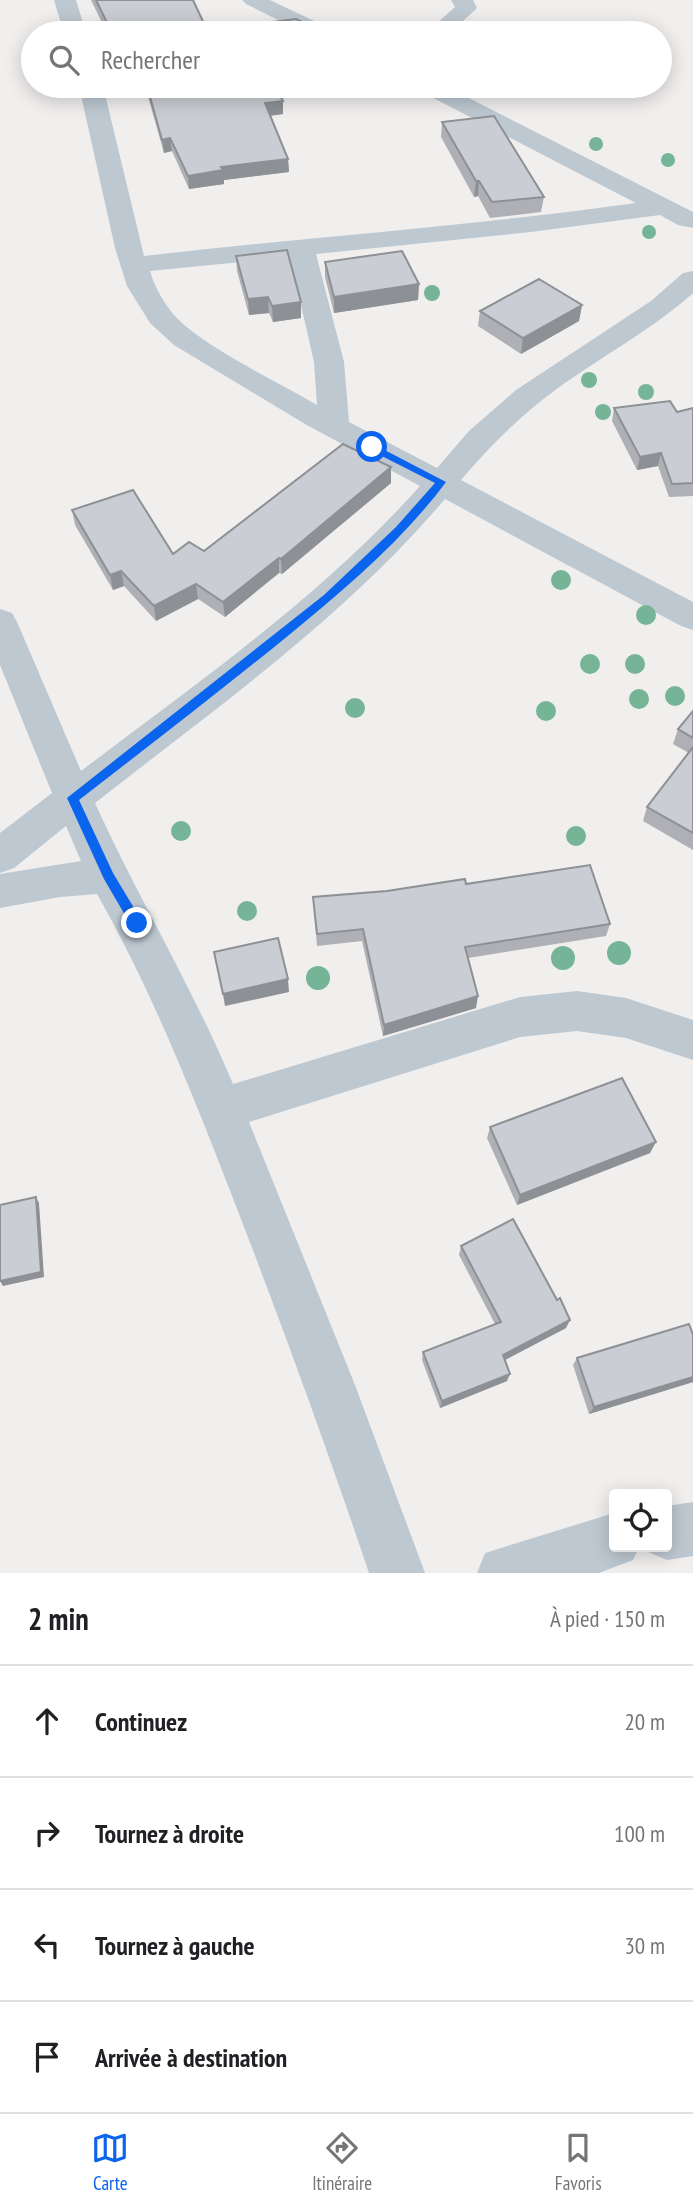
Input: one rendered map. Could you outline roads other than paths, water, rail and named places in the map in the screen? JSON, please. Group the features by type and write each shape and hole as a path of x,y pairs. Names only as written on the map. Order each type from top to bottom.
{"street":[{"path":"65,0 71,21"},
{"path":"253,0 296,21"},
{"path":"453,21 466,8 463,0"},
{"path":"94,98 141,286 160,317 184,339 334,426 693,617"},
{"path":"451,98 691,223"},
{"path":"134,265 300,246 484,231 663,207"},
{"path":"300,246 316,301 328,362 334,426"},
{"path":"0,856 229,678 328,597 400,530 480,438 527,397 661,307 693,279"},
{"path":"0,622 108,876 166,980 221,1109 359,1461 397,1573"},
{"path":"0,891 108,876"},
{"path":"221,1109 520,1017 578,1011 626,1018 693,1040"},
{"path":"672,1532 693,1529"},
{"path":"505,1573 609,1542"}]}
